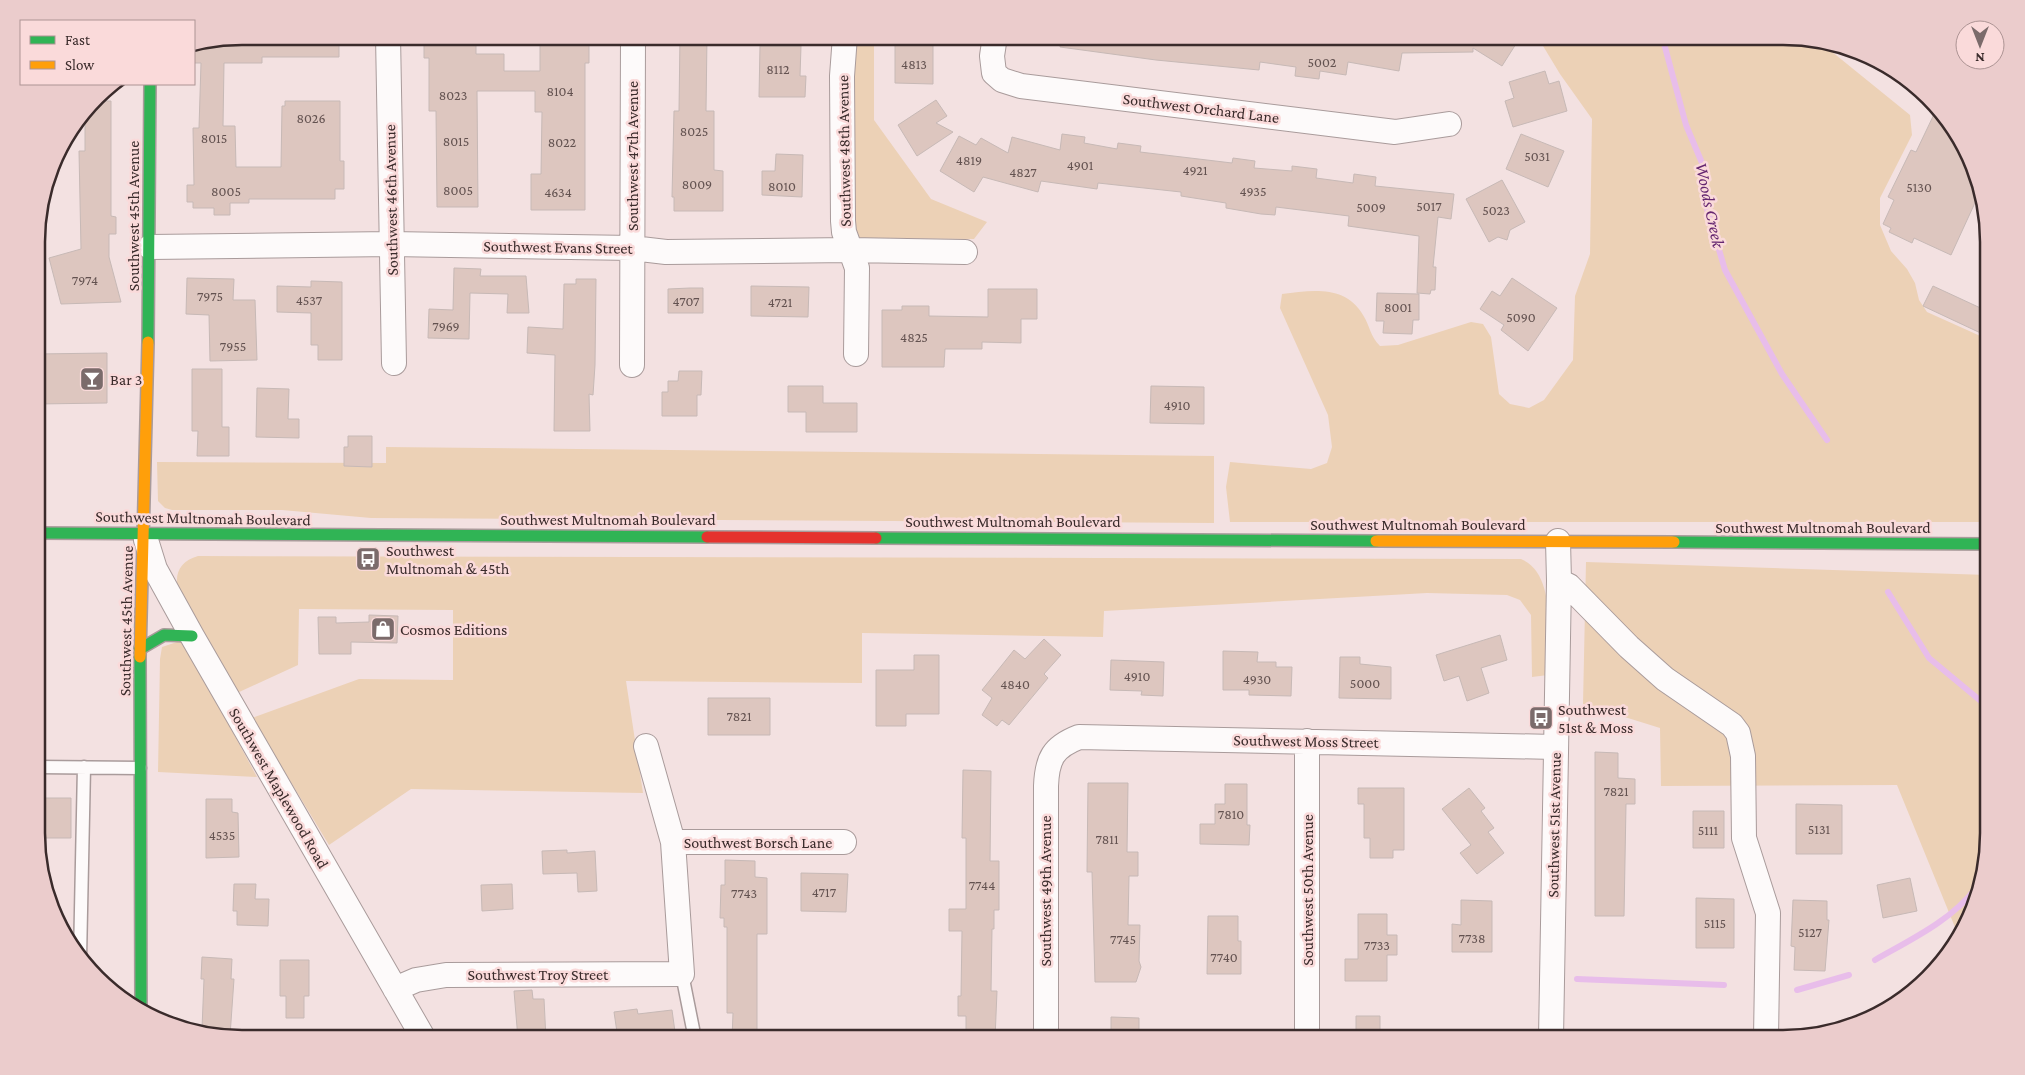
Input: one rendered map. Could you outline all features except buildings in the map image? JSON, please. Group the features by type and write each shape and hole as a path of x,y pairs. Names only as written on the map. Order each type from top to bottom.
{"main road":[{"name":"Southwest 45th Avenue","path":"141,1003 140,649 150,246 150,85"},
{"name":"Southwest Multnomah Boulevard","path":"45,532 1980,544"},
{"path":"140,649 168,633 192,636"}],"street":[{"name":"Southwest 46th Avenue","path":"388,45 394,363"},
{"name":"Southwest 47th Avenue","path":"632,365 633,45"},
{"name":"Southwest 48th Avenue","path":"844,45 842,76 843,221 850,250 857,268 856,354"},
{"name":"Southwest Orchard Lane","path":"994,45 992,56 994,73 1002,80 1021,86 1395,132 1449,124"},
{"name":"Southwest Evans Street","path":"150,246 391,244 632,248 666,252 850,250 965,252"},
{"name":"Southwest Maplewood Road","path":"144,533 155,569 192,636 419,1030"},
{"name":"Southwest 51st Avenue","path":"1551,1030 1559,582 1558,541"},
{"path":"1559,582 1569,586 1629,648 1665,678 1732,725 1738,734 1743,756 1744,838 1768,913 1766,1030"},
{"name":"Southwest Moss Street","path":"1059,746 1079,737 1555,747"},
{"name":"Southwest 50th Avenue","path":"1307,741 1307,1030"},
{"path":"646,746 673,842 682,974"},
{"name":"Southwest 49th Avenue","path":"1046,1030 1046,786 1047,770 1059,746"},
{"name":"Southwest Borsch Lane","path":"673,842 844,842"},
{"name":"Southwest Troy Street","path":"395,989 416,980 446,975 682,974"}],"lane":[{"path":"45,767 140,768"},
{"path":"80,945 84,767"},
{"path":"682,974 693,1030"}],"shaded area":[{"path":"855,45 874,45 874,120 931,199 987,222 974,239 857,238 853,228"},
{"path":"1542,45 1796,45 1832,51 1910,115 1912,135 1880,198 1880,225 1891,251 1907,269 1915,283 1919,300 1927,312 1980,336 1980,522 1230,522 1226,487 1230,462 1311,469 1327,463 1332,447 1328,415 1280,308 1282,294 1316,291 1338,294 1347,298 1356,305 1363,315 1380,346 1398,345 1471,322 1483,324 1491,337 1499,394 1510,404 1529,408 1544,400 1573,360 1575,296 1590,254 1592,119 1560,74"},
{"path":"386,447 1214,456 1214,523 371,518 282,510 172,510 165,508 158,501 157,462 386,463"},
{"path":"198,556 1521,559 1533,567 1541,579 1546,593 1549,627 1548,675 1532,677 1531,615 1520,600 1507,595 1427,593 1104,611 1103,637 862,633 862,683 626,681 643,793 411,789 329,845 252,718 359,679 453,680 453,610 299,609 298,665 237,693 178,590 177,578 180,568 187,561"},
{"path":"1586,562 1980,575 1980,846 1970,896 1956,929 1897,785 1661,786 1660,728 1583,704"},
{"path":"180,641 190,653 257,777 158,772 160,659 162,647"}],"waterway":[{"name":"Woods Creek","path":"1664,45 1686,125 1705,170 1707,209 1725,270 1782,374 1827,440"},
{"name":"Woods Creek","path":"1888,592 1929,658 1980,700"},
{"path":"1875,960 1929,929 1955,910 1970,895"},
{"path":"1797,990 1849,975"},
{"path":"1577,979 1724,985"}],"traffic: fast":[{"path":"148,342 150,85"},
{"path":"45,533 707,537"},
{"path":"876,538 1376,541"},
{"path":"1674,542 1980,544"},
{"path":"140,649 164,635 192,636"},
{"path":"140,657 141,1003"}],"traffic: slow":[{"path":"140,657 148,342"},
{"path":"1376,541 1674,542"}],"traffic: jam":[{"path":"707,537 876,538"}],"place":[{"name":"Bar 3","path":"92,379"},
{"name":"Southwest Multnomah & 45th","path":"368,559"},
{"name":"Cosmos Editions","path":"383,629"},
{"name":"Southwest 51st & Moss","path":"1541,718"}]}
